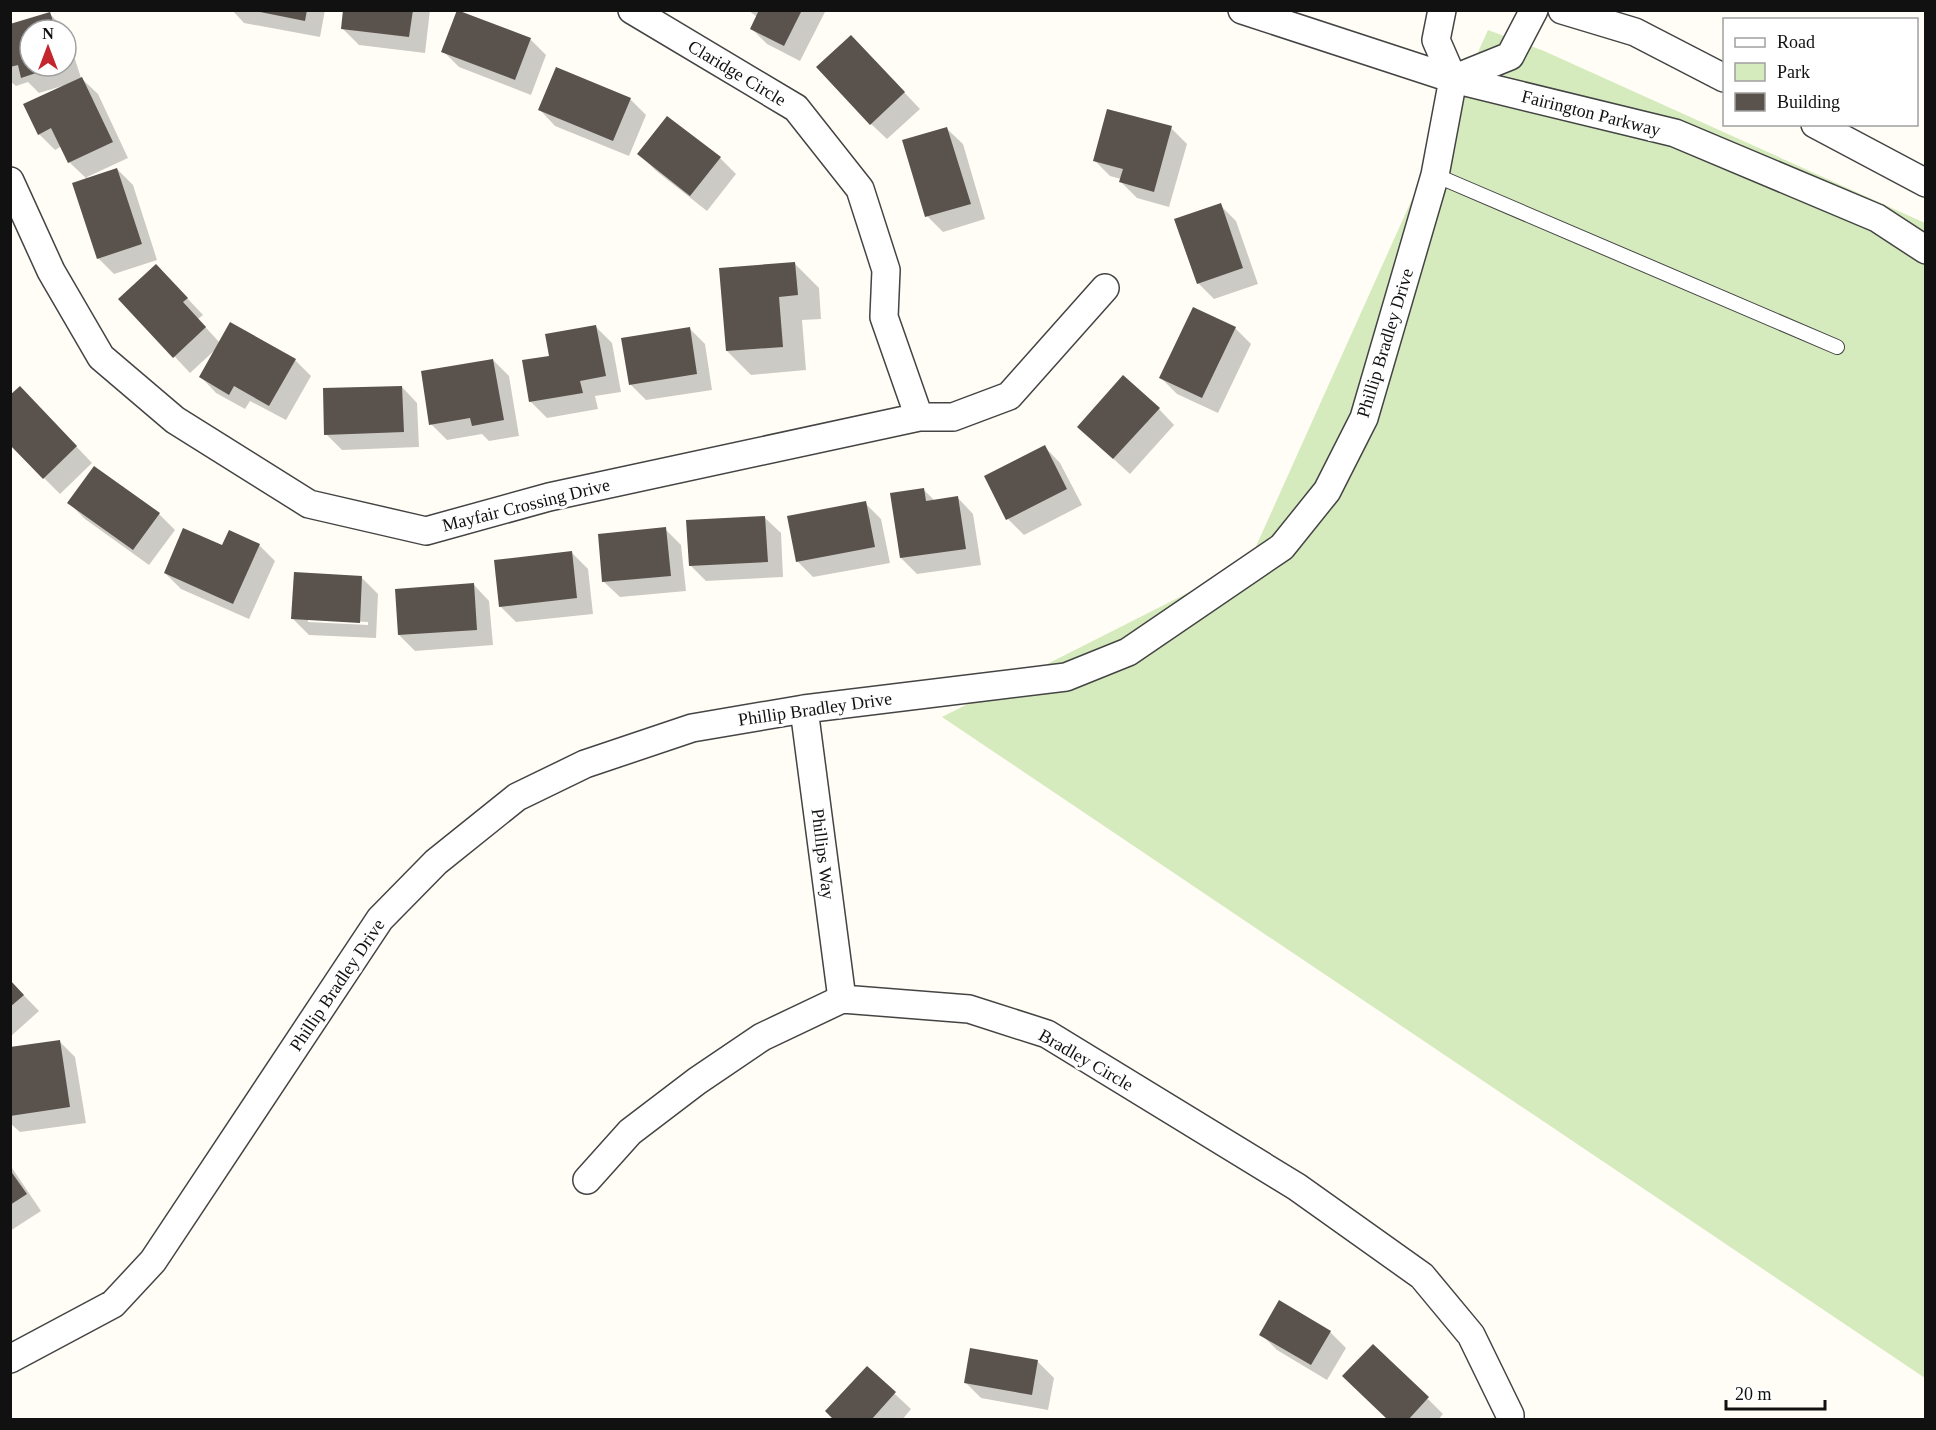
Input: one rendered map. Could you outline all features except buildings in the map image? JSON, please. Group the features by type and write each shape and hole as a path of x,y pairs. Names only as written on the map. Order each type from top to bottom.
{"street":[{"name":"Claridge Circle","path":"632,10 796,108 860,189 886,270 884,317 919,417"},
{"name":"Fairington Parkway","path":"1242,10 1453,79 1675,133 1877,218 1926,250"},
{"path":"1442,10 1437,40 1453,79 1510,56 1534,10"},
{"path":"1562,10 1635,32 1723,77"},
{"name":"Phillip Bradley Drive","path":"10,1359 113,1304 153,1261 380,919 436,861 517,798 585,764 692,728 804,709 1066,677 1128,652 1282,547 1327,491 1364,418 1435,175 1453,79"},
{"path":"1819,126 1926,183"},
{"name":"Mayfair Crossing Drive","path":"10,181 51,271 101,357 175,420 309,504 426,531 549,497 919,417 953,417 1009,396 1105,288"},
{"name":"Phillips Way","path":"804,709 842,999"},
{"path":"587,1180 630,1132 697,1081 762,1037 842,999"},
{"name":"Bradley Circle","path":"842,999 969,1010 1047,1034 1297,1187 1422,1276 1471,1335 1510,1414 1510,1419"}],"lane":[{"path":"1435,175 1837,346"}],"green space":[{"path":"1488,30 1544,51 1925,223 1925,1378 942,717 1249,562"}]}
